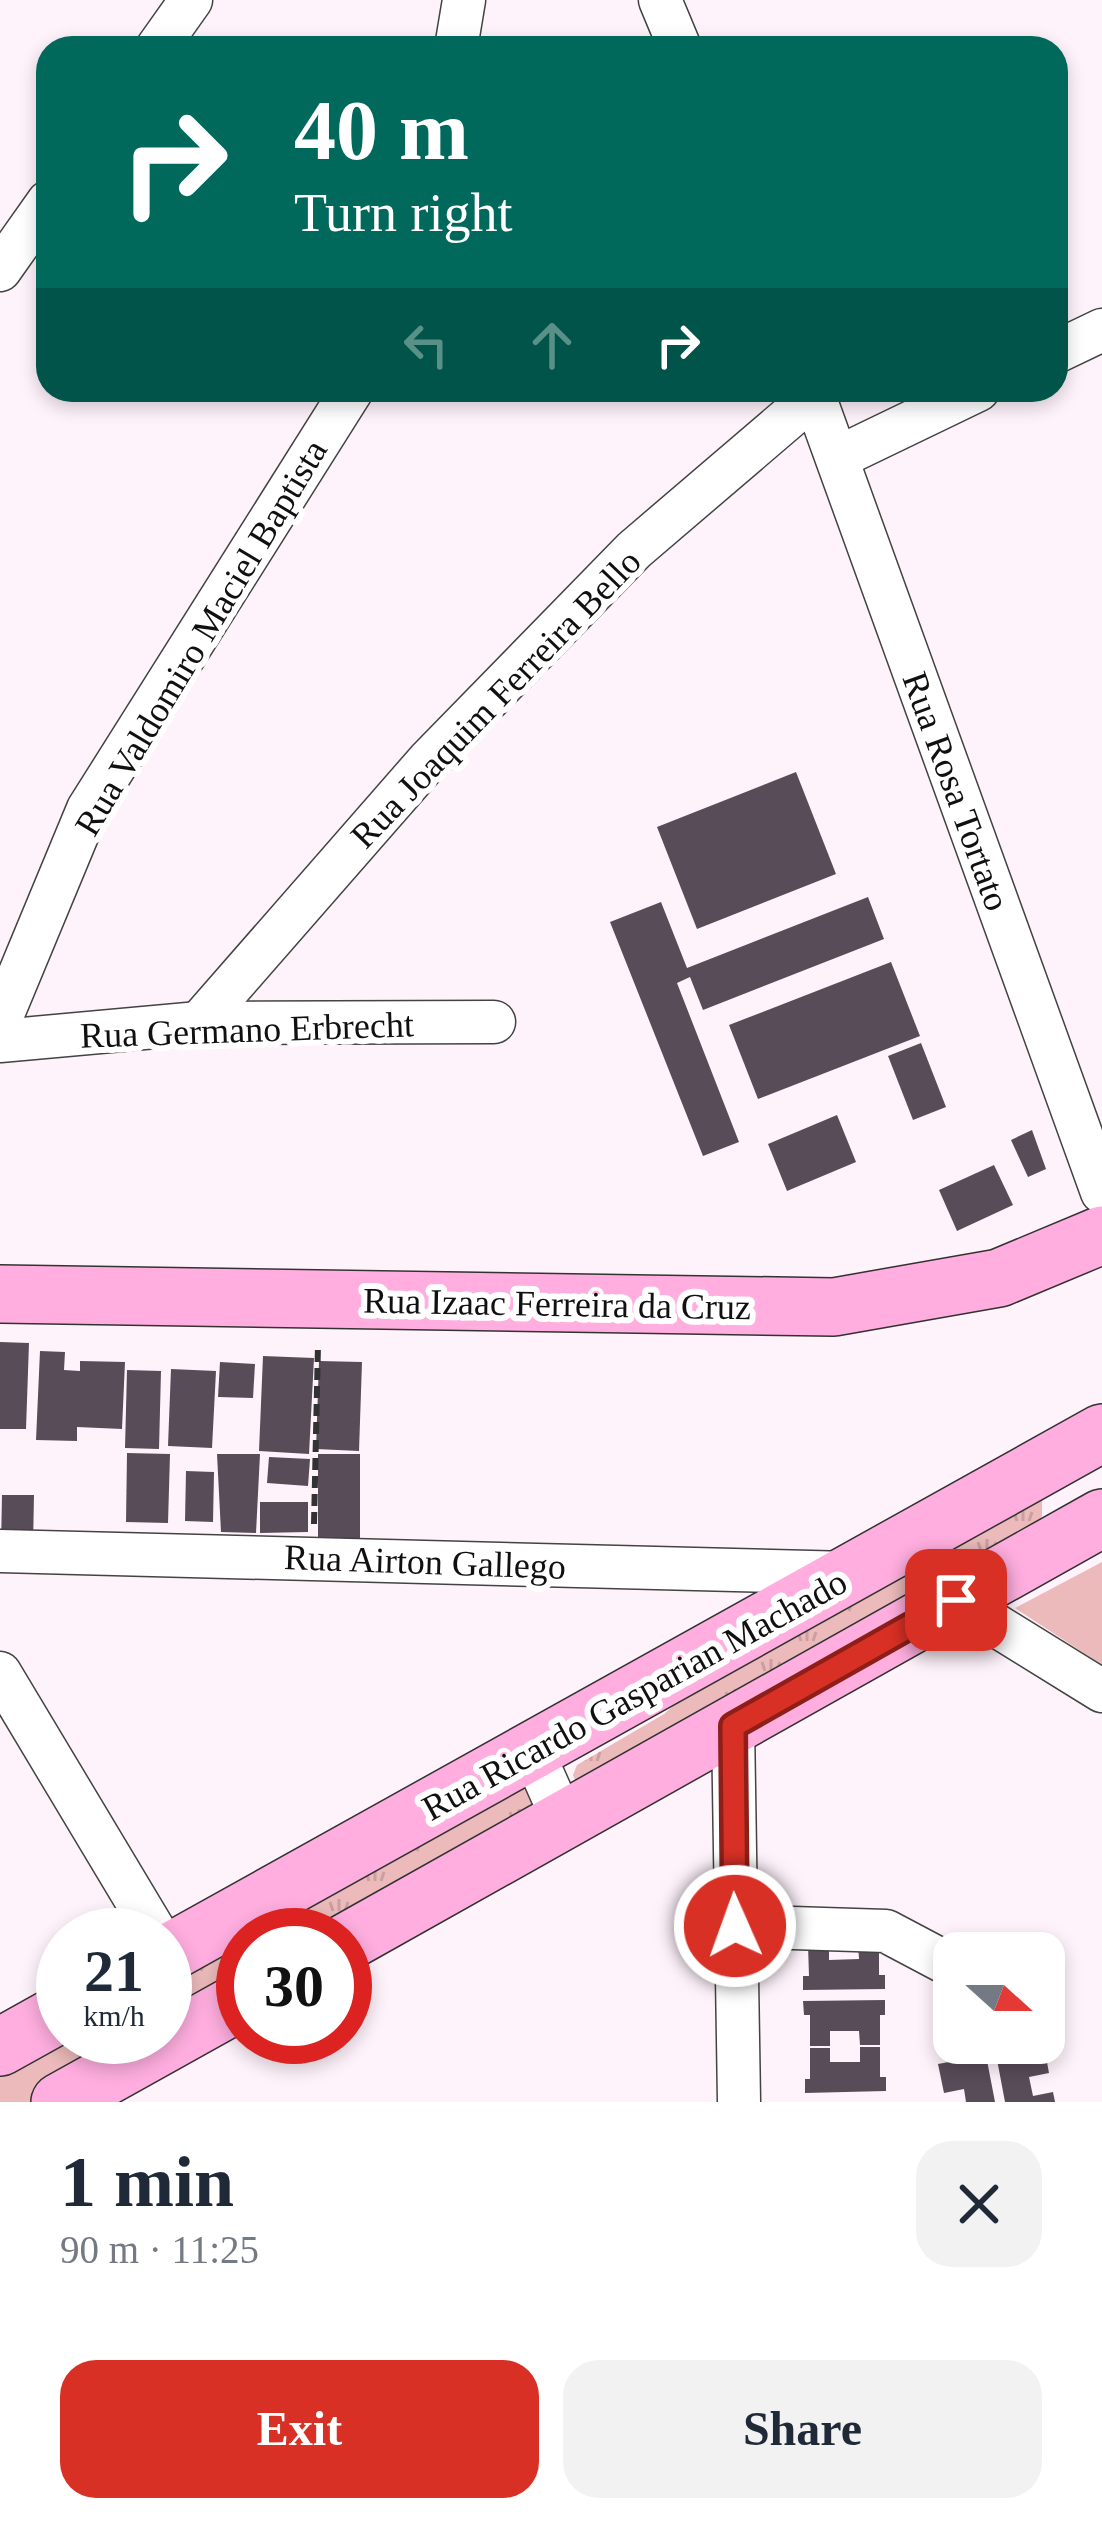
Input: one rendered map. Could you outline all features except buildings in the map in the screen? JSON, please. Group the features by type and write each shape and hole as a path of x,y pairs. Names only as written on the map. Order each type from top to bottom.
{"street":[{"path":"166,36 191,0"},
{"path":"457,36 464,0"},
{"path":"0,269 36,219"},
{"path":"1068,346 1102,330"},
{"name":"Rua Valdomiro Maciel Baptista","path":"0,1022 88,809 344,402"},
{"name":"Rua Joaquim Ferreira Bello","path":"199,1023 428,761 634,550 803,402"},
{"name":"Rua Rosa Tortato","path":"816,402 1102,1192"},
{"path":"837,458 953,402"},
{"name":"Rua Germano Erbrecht","path":"0,1041 199,1023 494,1022"},
{"name":"Rua Izaac Ferreira da Cruz","path":"0,1294 833,1307 1000,1278 1102,1235"},
{"name":"Rua Ricardo Gasparian Machado","path":"192,1933 532,1750 1102,1432"},
{"path":"1053,1460 1090,1525"},
{"name":"Rua Ricardo Gasparian Machado","path":"372,1927 1090,1525"},
{"name":"Rua Airton Gallego","path":"0,1551 851,1573"},
{"path":"956,1600 1102,1691"},
{"path":"0,1672 140,1908"},
{"path":"733,1726 739,2102"},
{"path":"532,1750 563,1820"},
{"path":"735,1926 886,1931 933,1956"},
{"path":"60,2102 216,2015"},
{"path":"0,2048 36,2027"}],"path":[{"path":"313,1557 320,1299"}],"green space":[{"path":"1042,1497 1042,1516 1035,1526 579,1792 573,1775 577,1765 664,1714 720,1664"},
{"path":"1102,1562 1102,1665 1015,1608"},
{"path":"526,1776 544,1812 372,1911 288,1908"},
{"path":"216,1948 216,1999 192,2013 192,1961"},
{"path":"36,2050 36,2064 100,2064 32,2102 0,2102 0,2068"}],"route":[{"path":"735,1926 733,1726 956,1600"}]}
